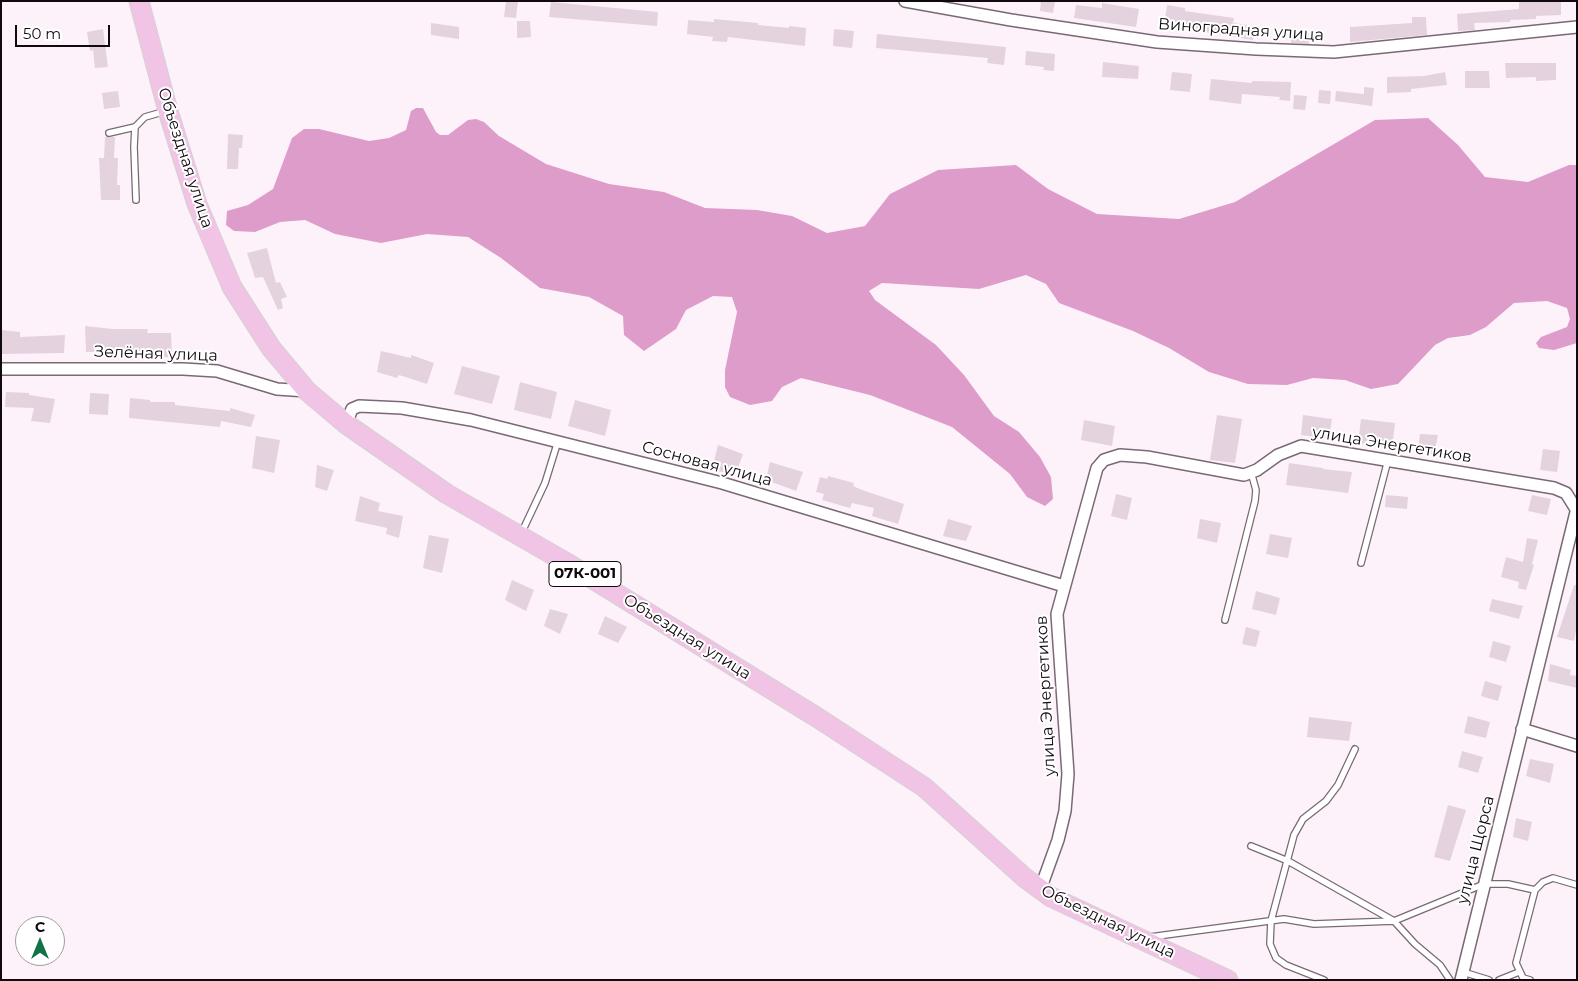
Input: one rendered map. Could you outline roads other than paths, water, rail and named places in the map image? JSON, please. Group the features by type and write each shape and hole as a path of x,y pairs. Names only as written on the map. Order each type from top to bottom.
{"main road":[{"name":"Объездная улица","path":"139,1 168,111 197,204 232,287 271,348 307,391 346,424 447,494 520,536 810,713 924,787 1040,890 1051,897 1228,980"}],"street":[{"name":"Виноградная улица","path":"905,1 1011,20 1156,42 1334,52 1577,26"},
{"name":"Зелёная улица","path":"1,369 182,369 217,371 276,390 307,391"},
{"name":"Сосновая улица","path":"346,424 352,409 359,406 402,408 471,420 722,483 1064,586"},
{"name":"улица Энергетиков","path":"1040,890 1058,840 1065,811 1068,774 1057,614 1097,468 1104,460 1120,456 1147,457 1244,475 1278,456 1301,446 1554,488 1566,493 1577,508"},
{"name":"улица Щорса","path":"1462,976 1577,508"},
{"path":"1522,729 1577,746"}],"lane":[{"path":"136,200 134,147 136,128 145,118 168,111"},
{"path":"109,133 136,128"},
{"path":"520,536 545,483 558,441"},
{"path":"1361,563 1388,460"},
{"path":"1225,620 1256,490 1251,472"},
{"path":"1324,980 1309,977 1286,966 1276,958 1270,944 1271,921 1294,835 1302,819 1330,796 1338,785 1355,749"},
{"path":"1251,846 1288,861 1394,921 1415,944 1440,965 1450,980"},
{"path":"1530,980 1523,978 1516,963 1535,890 1543,882 1553,878 1577,884"},
{"path":"1138,938 1284,919 1314,924 1394,921 1484,884 1508,884 1535,890"},
{"path":"1499,980 1519,972"},
{"path":"1462,976 1489,980"}]}
